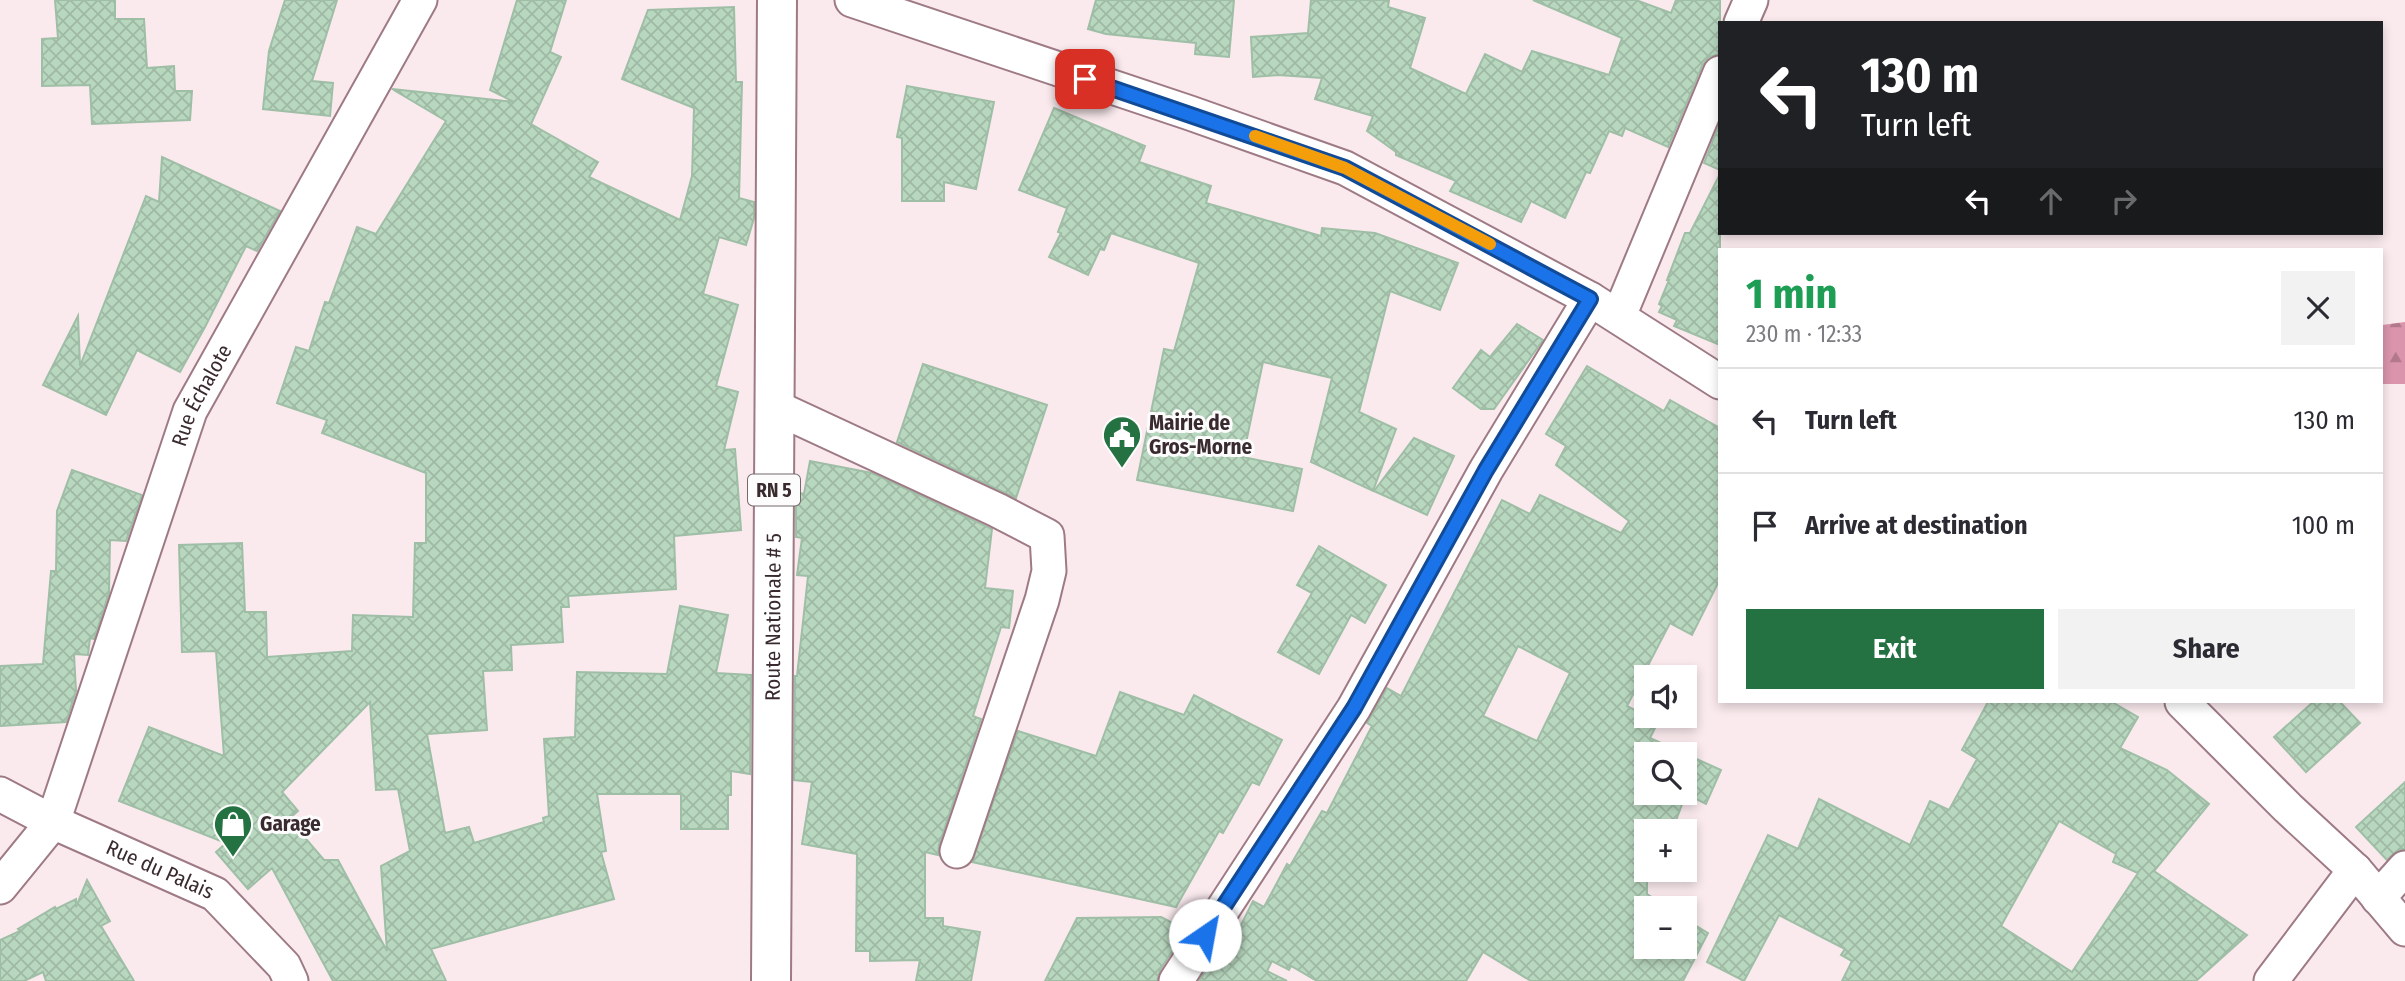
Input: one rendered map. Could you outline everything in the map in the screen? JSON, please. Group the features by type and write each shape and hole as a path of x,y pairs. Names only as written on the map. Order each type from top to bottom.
{"main road":[{"name":"Route Nationale # 5","path":"771,981 778,0"}],"street":[{"name":"Rue Échalote","path":"53,822 190,411 420,0"},
{"path":"852,0 1345,168 1590,299 1718,381"},
{"path":"1742,21 1751,0"},
{"path":"1619,316 1718,78"},
{"path":"1175,981 1354,708 1486,470 1590,299"},
{"path":"775,407 998,510 1047,536 1049,570 1042,600 957,851"},
{"path":"2183,703 2288,808 2355,870 2405,929"},
{"name":"Rue du Palais","path":"0,794 53,822 215,894 284,967 291,981"},
{"path":"0,887 53,822"},
{"path":"2378,898 2405,868"},
{"path":"2271,981 2355,870"}],"green space":[{"path":"2405,322 2405,384 2383,384 2383,325"}],"building":[{"path":"55,0 115,0 115,19 144,19 147,68 174,66 175,91 192,91 190,120 92,124 90,85 42,86 42,39 58,38"},
{"path":"285,0 337,0 312,81 333,83 330,116 263,109 269,51"},
{"path":"517,0 566,0 550,52 561,57 531,124 598,162 589,177 680,220 692,176 694,108 622,79 648,10 734,7 736,82 742,82 739,198 754,202 754,218 746,245 719,237 703,294 738,305 716,386 738,392 724,450 735,449 741,530 674,536 676,589 568,596 569,607 561,607 563,642 511,645 512,670 483,671 487,730 427,734 445,833 469,827 474,843 544,822 543,818 549,816 544,739 575,737 577,672 667,674 680,606 728,615 716,673 751,675 750,774 731,771 728,829 681,829 681,794 597,794 606,851 601,852 614,899 431,949 446,981 333,981 272,868 248,889 216,852 226,843 119,801 149,727 224,756 216,651 182,652 179,545 242,543 245,612 266,612 267,657 352,651 353,615 413,617 415,543 426,543 426,473 322,433 327,420 277,403 296,347 309,351 325,302 329,303 357,227 376,234 446,121 392,89 514,102 490,90","holes":["370,702 376,790 398,789 410,851 381,866 387,951 338,860 324,860 289,819 298,811 282,792"]},
{"path":"1096,0 1234,0 1229,57 1195,54 1196,43 1106,34 1088,29"},
{"path":"1311,0 1389,0 1388,7 1425,18 1410,68 1466,94 1485,54 1522,72 1532,51 1609,75 1622,38 1533,0 1636,0 1671,13 1676,0 1720,0 1718,55 1709,57 1702,66 1668,147 1625,128 1622,136 1609,131 1565,218 1531,201 1521,222 1450,191 1456,181 1396,155 1396,152 1367,131 1373,116 1315,99 1322,78 1278,75 1253,77 1251,37 1308,33"},
{"path":"907,86 994,102 976,189 944,182 944,201 902,201 902,138 897,137"},
{"path":"1054,108 1145,146 1139,162 1211,186 1206,203 1321,236 1322,228 1375,233 1458,263 1440,310 1390,291 1359,412 1396,429 1373,491 1311,462 1332,378 1263,362 1243,457 1302,469 1293,511 1137,480 1164,349 1174,351 1199,263 1111,233 1088,275 1049,257 1061,233 1058,232 1067,208 1019,190"},
{"path":"1718,128 1718,169 1704,163"},
{"path":"162,157 280,211 257,251 246,246 180,372 137,350 106,415 43,385 78,316 80,366 146,196 159,202"},
{"path":"1718,178 1718,344 1674,326 1677,320 1659,312 1662,306 1659,304 1685,233 1690,233"},
{"path":"1517,324 1543,340 1494,409 1481,409 1453,388 1481,350 1490,357"},
{"path":"923,364 1047,405 1016,498 897,442"},
{"path":"1587,366 1664,411 1670,400 1718,427 1718,583 1692,635 1670,623 1648,665 1634,665 1634,692 1627,706 1634,710 1634,728 1655,728 1650,738 1659,742 1634,742 1634,805 1682,805 1677,819 1634,819 1634,882 1647,882 1647,894 1650,896 1634,896 1634,959 1694,959 1683,981 1531,981 1483,952 1466,981 1317,981 1291,966 1289,970 1272,961 1267,971 1287,981 1199,981 1221,947 1228,951 1253,901 1264,907 1287,864 1290,866 1322,811 1327,813 1372,726 1367,723 1387,688 1401,696 1502,500 1530,514 1540,495 1621,533 1629,521 1556,465 1566,446 1546,434","holes":["1518,646 1570,673 1537,741 1483,716"]},
{"path":"1414,438 1454,456 1427,515 1374,491"},
{"path":"810,461 872,473 992,529 985,588 1013,591 1009,628 1001,627 973,716 981,719 938,855 925,852 925,918 943,918 943,926 980,932 971,981 916,981 920,960 870,961 870,951 856,951 857,854 802,844 812,782 794,780 795,676 808,576 797,575 802,538 796,537 796,492 804,494"},
{"path":"72,470 142,495 126,541 110,540 109,593 94,639 90,638 88,655 74,654 76,691 66,722 0,726 0,666 43,664 51,571 56,571 57,511"},
{"path":"1319,546 1386,585 1365,623 1351,615 1319,674 1278,652 1312,593 1297,585"},
{"path":"1120,692 1184,715 1194,695 1282,740 1259,785 1252,782 1223,833 1219,831 1176,907 972,862 1018,731 1096,756"},
{"path":"1987,703 2114,703 2138,717 2120,748 2167,770 2209,804 2154,871 2247,935 2196,981 1842,981 1852,961 1841,955 1845,949 1779,915 1744,981 1707,962 1768,835 1798,849 1819,799 1910,845 1930,801 1949,810 1977,759 1962,750","holes":["2059,821 2116,854 2113,862 2138,873 2072,972 2001,926"]},
{"path":"2312,703 2341,703 2360,723 2306,772 2274,737"},
{"path":"1697,759 1721,770 1706,804 1697,800"},
{"path":"2405,782 2405,849 2398,850 2387,860 2356,827"},
{"path":"87,880 110,921 101,926 134,981 46,981 43,972 24,981 0,981 0,940 20,931 18,929 55,907 56,909 76,899 76,907"},
{"path":"1161,917 1186,930 1160,970 1157,981 1045,981 1077,918"},
{"path":"1697,926 1708,933 1697,954"}],"slow traffic":[{"path":"1255,136 1345,168 1490,244"}],"place":[{"name":"Mairie de Gros-Morne","path":"1122,469"},
{"name":"Garage","path":"233,858"}],"route":[{"path":"1085,79 1345,168 1590,299 1486,470 1354,708 1205,935"}]}
